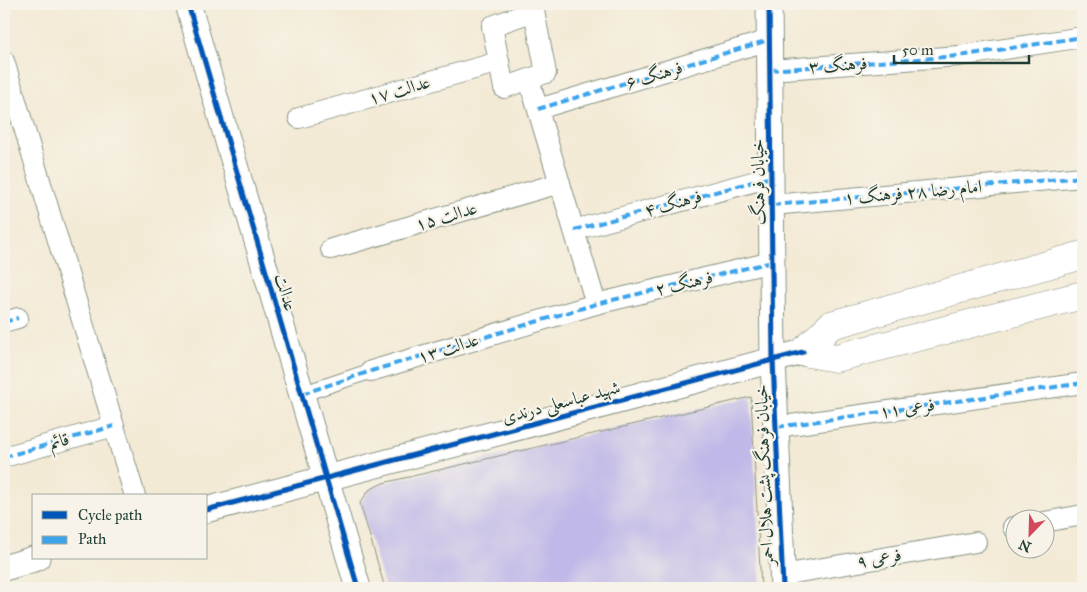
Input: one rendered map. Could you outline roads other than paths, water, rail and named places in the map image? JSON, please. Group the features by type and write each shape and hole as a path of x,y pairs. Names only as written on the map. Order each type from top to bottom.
{"main road":[{"path":"803,352 832,325 1083,255"},
{"path":"803,352 836,358 1083,295"}],"street":[{"name":"عدالت","path":"188,4 358,588"},
{"name":"خیابان فرهنگ","path":"769,4 773,360"},
{"path":"534,11 546,73 504,88 492,26 507,12 534,11"},
{"name":"فرهنگ ۳","path":"770,70 959,56 1083,37"},
{"name":"فرهنگ ۶","path":"538,109 769,40"},
{"path":"4,61 134,494"},
{"name":"عدالت ۱۷","path":"299,118 499,62"},
{"path":"529,80 596,304"},
{"name":"فرهنگ ۴","path":"574,230 771,177"},
{"name":"امام رضا ۲۸ فرهنگ ۱","path":"772,205 1083,177"},
{"name":"عدالت ۱۵","path":"332,249 560,183"},
{"name":"فرهنگ ۲","path":"596,304 772,262"},
{"name":"عدالت ۱۳","path":"302,394 371,371 596,304"},
{"name":"شهید عباسعلی درندی","path":"208,509 803,352"},
{"name":"خیابان فرهنگ پشت هلال احمر","path":"773,360 783,582"},
{"name":"فرعی ۱۱","path":"777,427 1083,383"},
{"name":"قائم","path":"4,456 114,426"},
{"path":"1054,520 1083,515"},
{"name":"فرعی ۹","path":"783,582 976,542"},
{"path":"4,568 32,560"}]}
